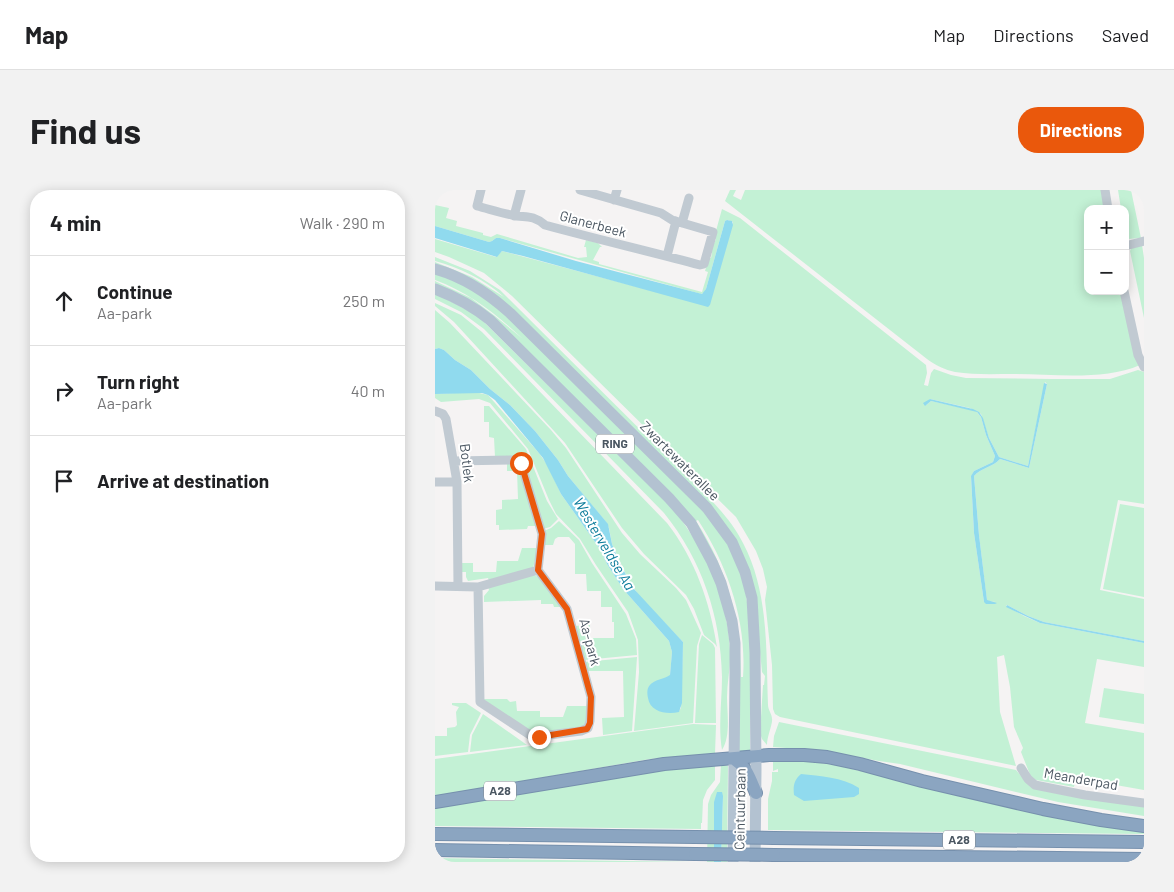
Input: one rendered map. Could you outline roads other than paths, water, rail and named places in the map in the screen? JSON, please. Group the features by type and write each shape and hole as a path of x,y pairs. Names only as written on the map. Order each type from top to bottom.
{"highway":[{"name":"A28","path":"435,802 665,764 719,759 804,755 842,760 1043,809 1144,826"},
{"path":"734,759 747,771 756,793"},
{"name":"A28","path":"435,834 1144,842"},
{"name":"A28","path":"435,850 1144,859"}],"main road":[{"name":"Zwartewaterallee","path":"435,269 452,274 482,290 510,313 693,494 723,528 740,559 752,598 755,653 756,757"},
{"name":"RING","path":"435,289 474,307 490,320 663,491 691,523 706,549 718,576 731,622 735,658 734,759"},
{"name":"Ceintuurbaan","path":"755,862 756,757"},
{"name":"Ceintuurbaan","path":"733,862 734,759"}],"street":[{"name":"Glanerbeek","path":"481,190 477,206 514,216 523,215 539,220 545,225 629,248 700,265 704,264 713,232 679,222 661,213 579,190"},
{"path":"514,216 521,190"},
{"name":"Glanerbeek","path":"614,200 617,190"},
{"path":"1105,190 1108,205"},
{"path":"667,256 689,198"},
{"path":"1129,245 1144,241"},
{"path":"1125,295 1138,355 1144,367"},
{"name":"Botlek","path":"435,411 443,414 446,419 457,482 458,586"},
{"path":"435,586 478,587 538,570 542,534 521,463 517,460 454,461"},
{"path":"435,482 457,482"},
{"name":"Aa-park","path":"478,587 481,702 533,737 581,731 589,727 592,707 591,697 567,609 538,570"},
{"name":"Meanderpad","path":"1021,768 1027,779 1035,785 1085,795 1144,803"}],"water":[{"path":"725,221 732,221 733,225 708,307 523,256 502,251 497,257 435,238 435,226 489,242 500,238 576,261 702,294 706,289"},
{"name":"Westerveldse Aa","path":"439,348 471,370 510,405 535,431 568,476 608,524 612,544 620,564 634,589 683,642 682,703 679,712 664,713 652,707 649,703 647,692 651,684 670,675 672,652 669,641 623,589 600,549 561,494 543,458 495,400 482,393 435,394 435,349"},
{"path":"1044,383 1047,384 1029,468 1000,459 974,476 987,600 997,603 986,604 984,602 974,533 971,476 974,471 993,462 995,456 981,417 977,412 931,401 925,406 923,403 930,399 979,412 999,457 1028,466"},
{"path":"1007,605 1044,622 1144,641 1144,643 1040,623 1006,607"},
{"path":"801,774 845,781 859,788 859,794 854,797 804,801 794,795 794,783"},
{"path":"717,792 722,792 723,796 721,862 714,862 714,802"}]}
